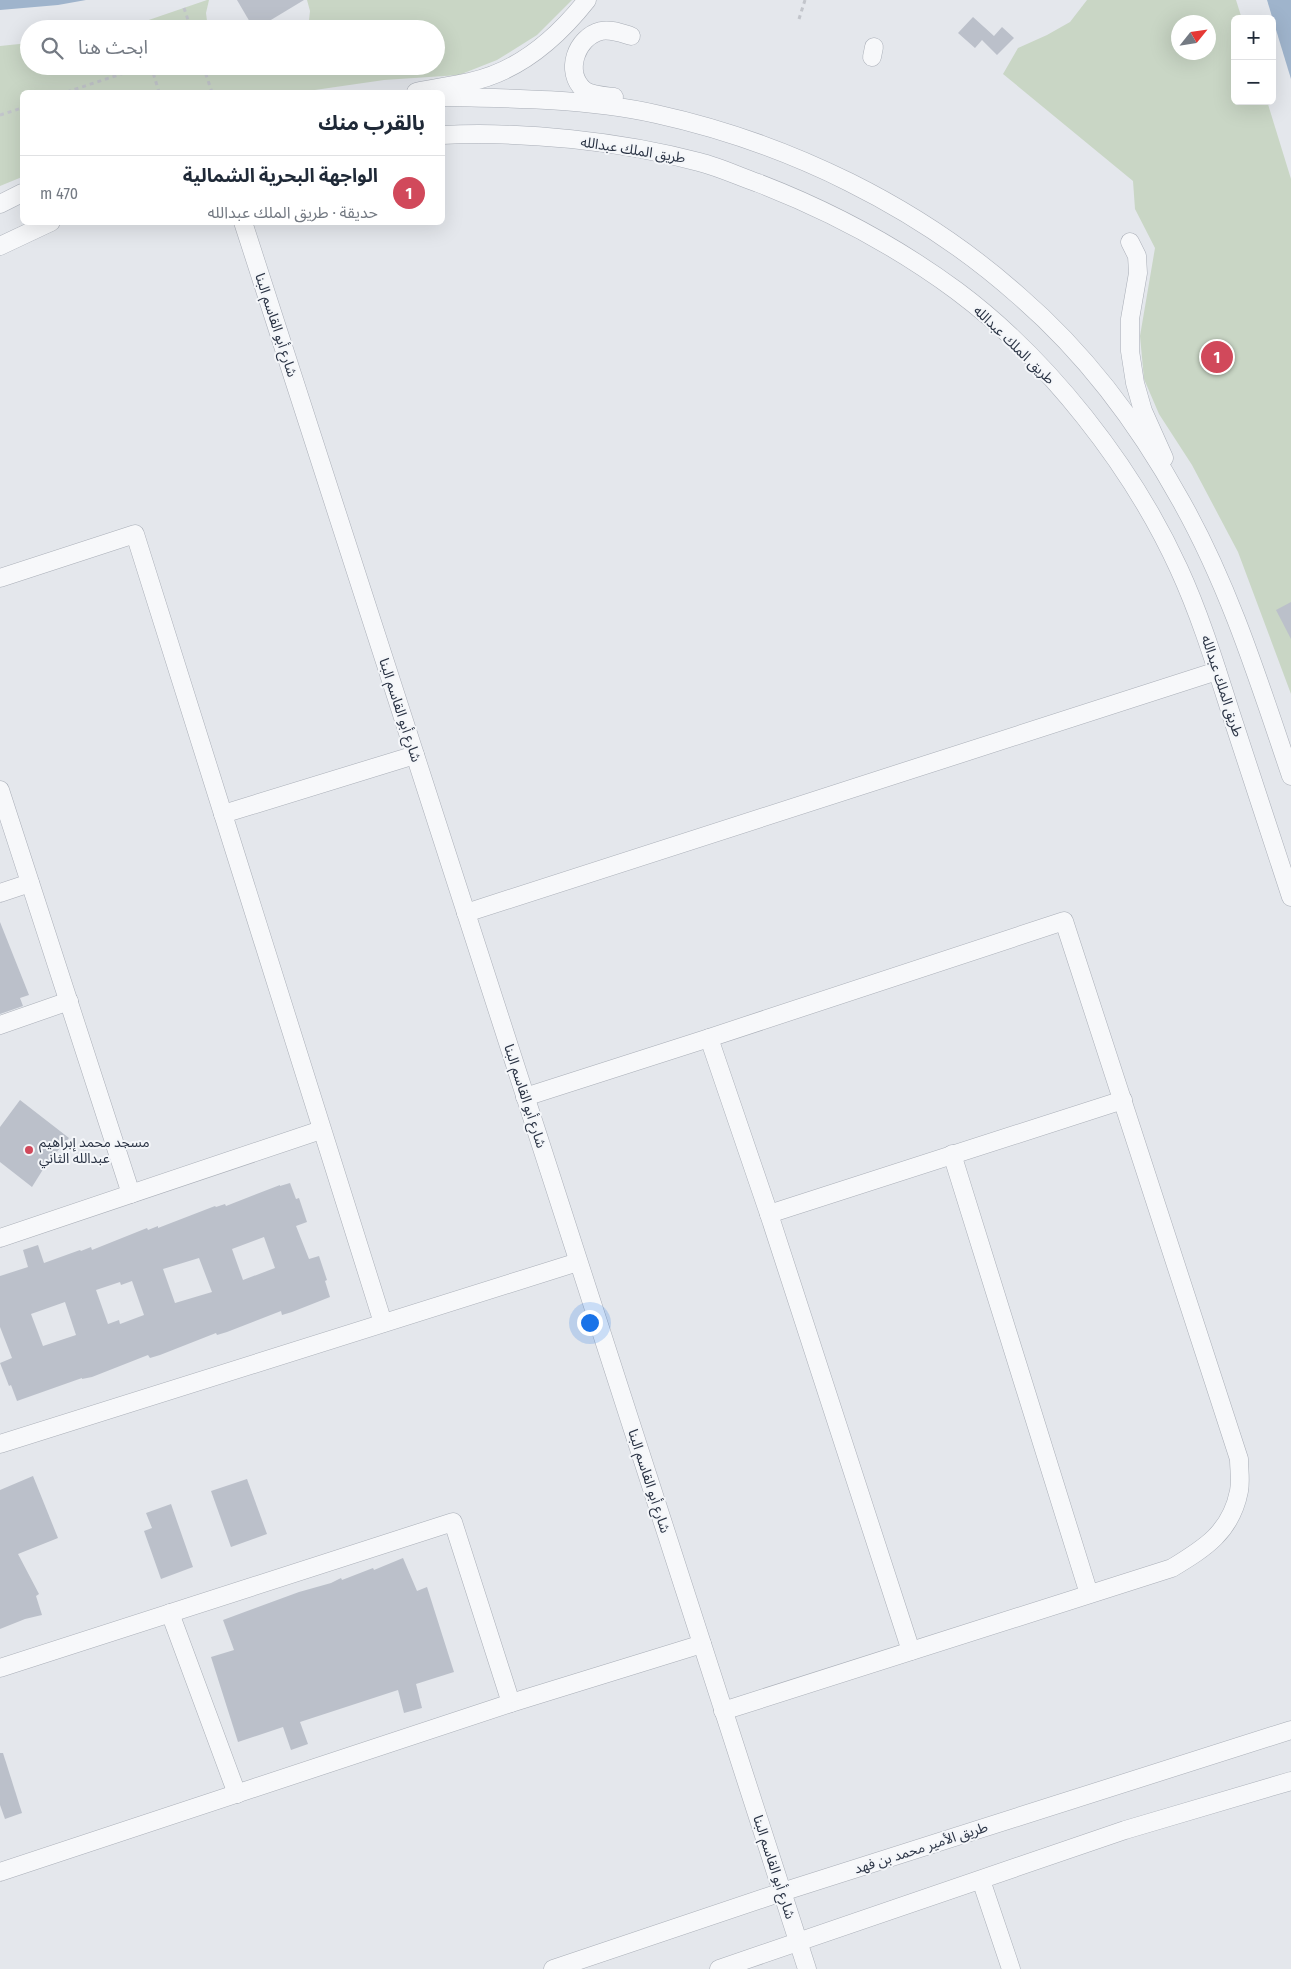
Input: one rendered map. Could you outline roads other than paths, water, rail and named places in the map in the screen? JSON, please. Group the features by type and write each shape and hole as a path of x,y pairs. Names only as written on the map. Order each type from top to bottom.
{"street":[{"path":"425,90 487,77 518,63 539,51 578,12 587,0"},
{"path":"631,36 612,30 601,31 591,35 582,42 576,51 574,67 578,83 586,91 704,116 717,122 744,140"},
{"path":"445,97 556,102 621,109 654,114 720,131 792,157 839,178 907,214 960,249 1019,295 1075,351 1122,409 1162,468 1182,503 1218,574 1233,610 1253,661 1291,776"},
{"name":"طريق الملك عبدالله","path":"445,135 502,135 555,138 654,151 702,162 792,196 843,220 890,247 956,291 996,324 1071,401 1127,476 1179,568 1217,670 1291,897"},
{"path":"0,204 20,194"},
{"path":"0,246 45,225"},
{"name":"شارع أبو القاسم البنا","path":"244,225 807,1969"},
{"path":"1130,242 1137,256 1138,273 1130,318 1130,350 1135,383 1143,411 1156,437 1182,503"},
{"path":"0,578 135,534 383,1323"},
{"path":"466,913 1217,670"},
{"path":"223,814 415,755"},
{"path":"0,790 131,1194"},
{"path":"0,893 30,883"},
{"path":"525,1097 1064,921 1239,1459 1240,1490 1229,1521 1204,1549 1172,1568 723,1711"},
{"path":"0,1025 68,1002"},
{"path":"709,1038 769,1214 911,1650"},
{"path":"769,1214 1122,1100"},
{"path":"0,1238 321,1130"},
{"path":"952,1154 1089,1594"},
{"path":"1,1439 578,1262"},
{"path":"0,1668 452,1522 511,1703"},
{"path":"170,1613 237,1794"},
{"path":"0,1872 511,1703 702,1644"},
{"path":"1224,1751 1291,1720"},
{"name":"طريق الأمير محمد بن فهد","path":"553,1969 782,1892 1291,1730"},
{"path":"719,1969 1125,1830 1291,1781"},
{"path":"1243,1796 1291,1793"},
{"path":"981,1880 1011,1969"}],"water":[{"path":"0,0 86,0 58,5 0,10"},
{"path":"1267,0 1291,0 1291,79 1276,30 1276,15 1272,15"}],"place":[{"name":"الواجهة البحرية الشمالية","path":"1217,357"},
{"name":"مسجد محمد إبراهيم عبدالله الثاني","path":"29,1150"}]}
